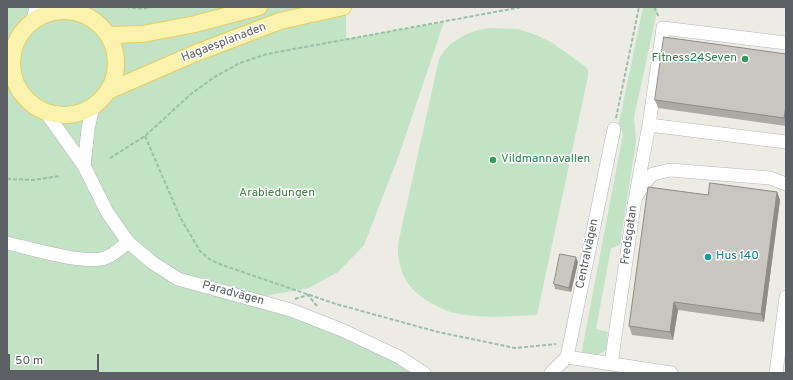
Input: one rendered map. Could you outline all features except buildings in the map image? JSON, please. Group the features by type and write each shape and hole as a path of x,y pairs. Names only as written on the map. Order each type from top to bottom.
{"main road":[{"name":"Hagaesplanaden","path":"108,35 143,34 195,24 259,7"},
{"name":"Hagaesplanaden","path":"108,91 196,53 280,21 343,7"},
{"path":"72,9 96,22 108,35 114,47 116,62 115,73 108,91 101,100 82,112 65,115 45,111 29,101 12,85 14,38 34,14 44,15 72,9"}],"street":[{"path":"635,199 649,125 663,28 786,43"},
{"path":"84,166 88,129 93,106"},
{"name":"Paradvägen","path":"45,111 84,166 107,212 128,242 152,263 178,279 291,310 342,330 399,357 424,373"},
{"path":"649,125 786,142"},
{"name":"Centralvägen","path":"567,357 614,129"},
{"name":"Fredsgatan","path":"611,364 635,199 653,174 670,170 770,178 786,184"},
{"path":"7,243 66,257 104,259 114,254 128,242"},
{"path":"776,373 786,298"},
{"path":"551,373 567,357 671,373"}],"path":[{"path":"126,7 142,9 152,7"},
{"path":"110,158 145,136 191,94 216,76 240,63 267,54 522,7"},
{"path":"614,129 639,7"},
{"path":"145,136 180,217 200,251 209,259 222,265 336,304 438,332 515,348 570,343"},
{"path":"7,179 33,180 60,176"}],"green space":[{"name":"Arabiedungen","path":"7,7 346,7 346,39 444,22 399,155 364,245 338,272 309,288 270,295 262,301 424,373 7,373"},
{"path":"643,7 658,7 634,117 636,142 620,245 611,248 596,329 608,332 606,350 594,358 581,355 623,134 619,123"},
{"name":"Vildmannavallen","path":"489,28 518,29 536,35 551,42 585,66 588,70 588,76 537,315 486,317 465,315 447,311 426,300 412,288 402,273 398,255 398,244 439,59 448,47 460,38 474,31"}],"place":[{"name":"Fitness24Seven","path":"745,59"},
{"name":"Vildmannavallen","path":"493,160"},
{"name":"Hus 140","path":"708,257"}]}
